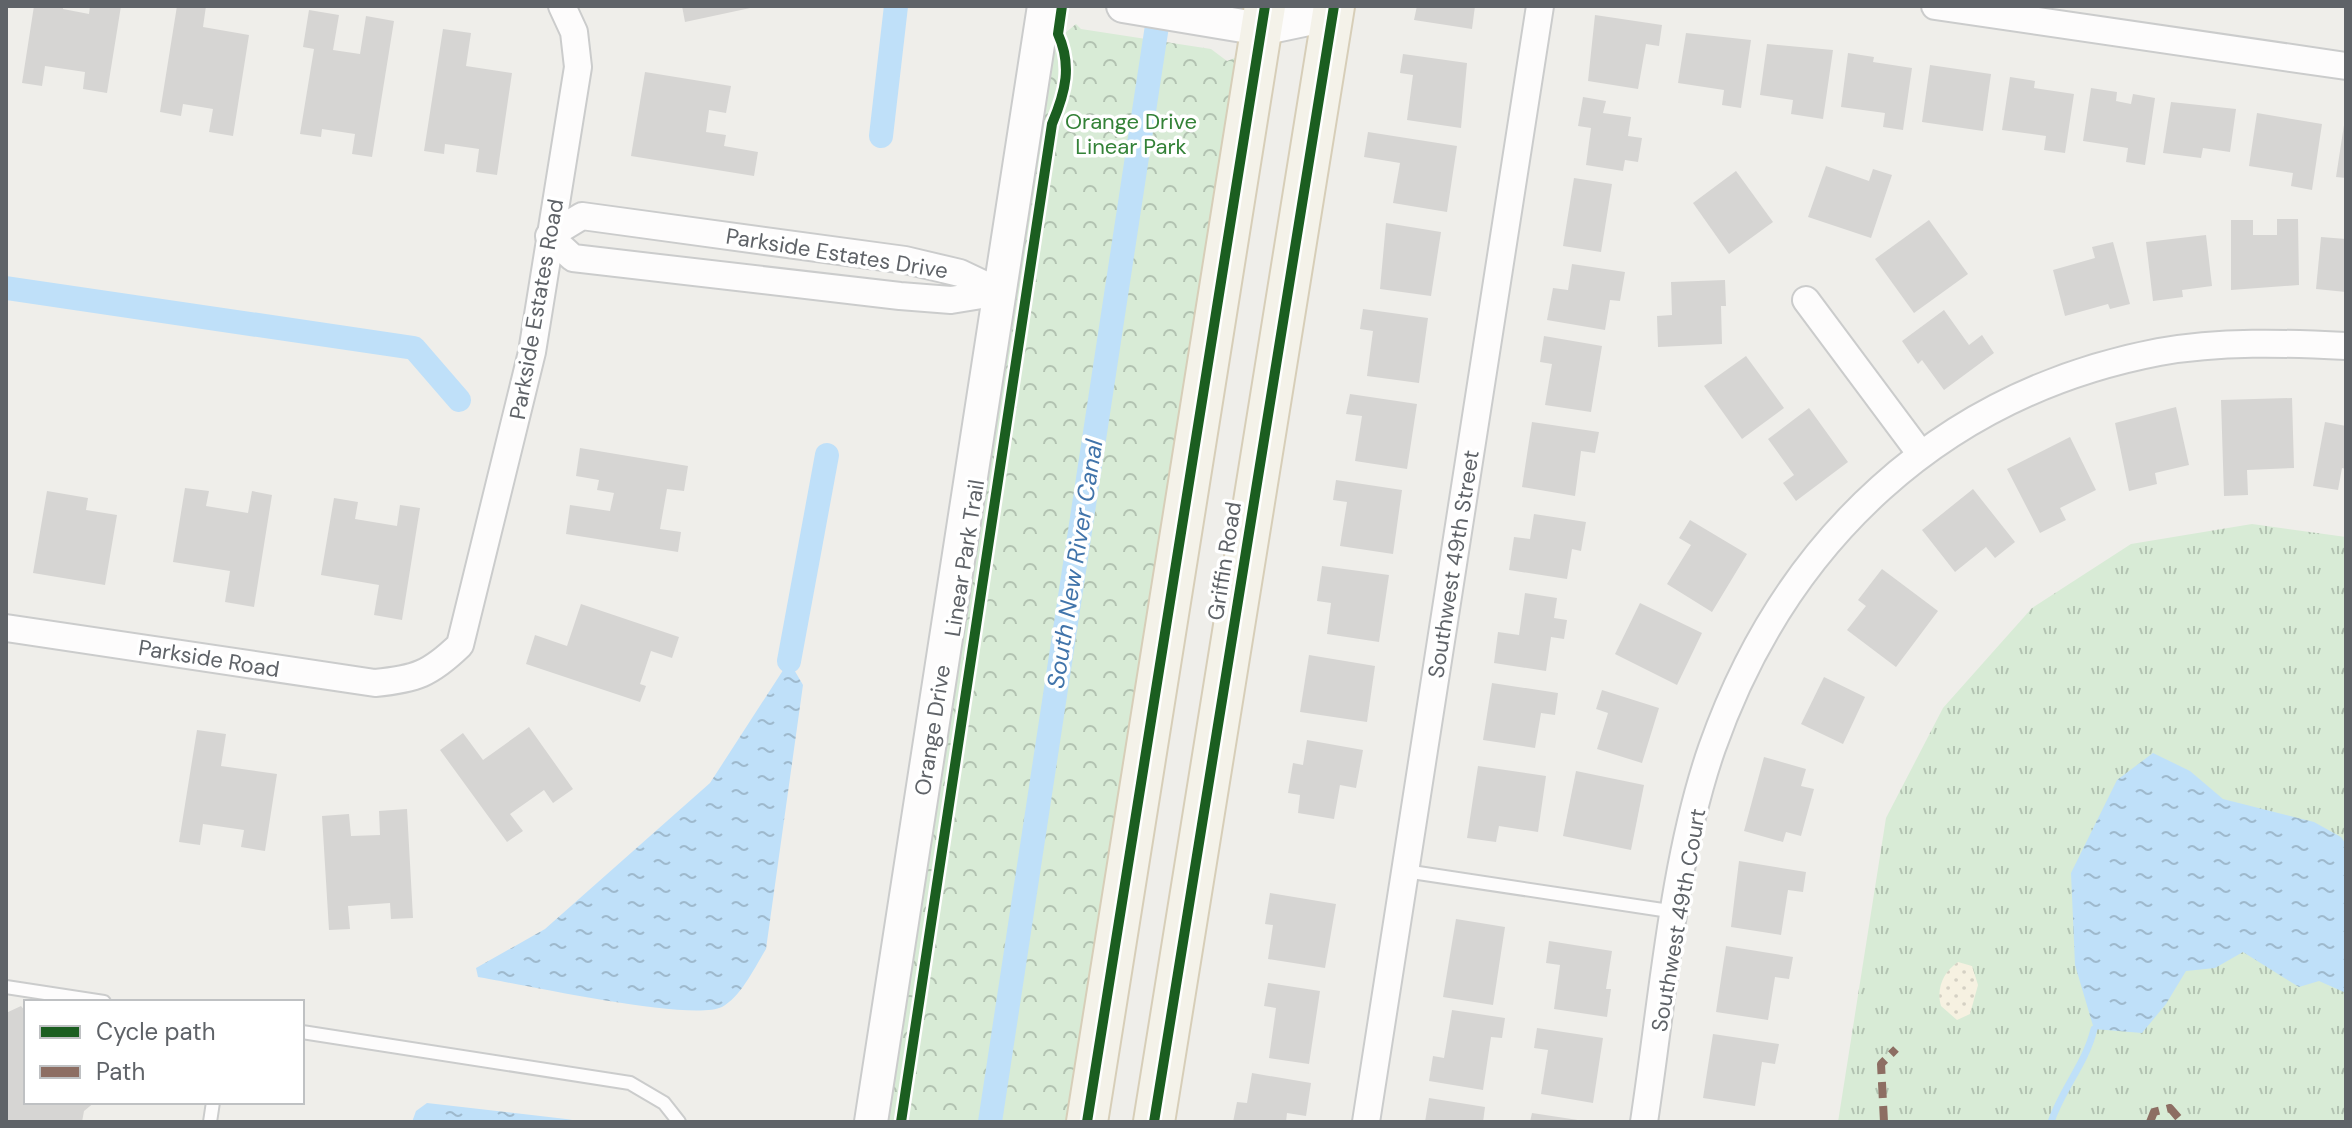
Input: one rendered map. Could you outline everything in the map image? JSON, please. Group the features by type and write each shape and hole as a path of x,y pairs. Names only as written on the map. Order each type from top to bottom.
{"main road":[{"name":"Griffin Road","path":"1154,1122 1326,9"},
{"path":"1087,1122 1251,19"}],"street":[{"name":"Parkside Estates Road","path":"411,680 437,667 460,645 532,352 578,67 574,32 562,6"},
{"name":"Orange Drive","path":"871,1122 1044,6"},
{"path":"1123,6 1251,19 1326,9"},
{"name":"Southwest 49th Street","path":"1366,1122 1540,6"},
{"path":"1935,6 2346,66"},
{"name":"Parkside Estates Drive","path":"582,216 905,260 960,273 1000,292 951,300 573,258 549,236 582,216"},
{"path":"732,277 739,238"},
{"path":"1806,300 1920,453"},
{"name":"Southwest 49th Court","path":"1644,1122 1684,857 1711,750 1748,659 1784,599 1824,543 1870,496 1920,453 2015,398 2102,366 2161,352 2202,347 2346,346"},
{"name":"Parkside Road","path":"6,628 375,683 411,680"}],"lane":[{"path":"1405,871 1676,912"},
{"path":"6,987 76,1000"},
{"path":"304,1032 630,1083 664,1103 679,1122"}],"green space":[{"name":"Orange Drive Linear Park","path":"1076,24 1081,29 1211,49 1227,61 1235,58 1238,64 1070,1122 882,1122 1053,43"},
{"path":"2252,524 2346,537 2346,1122 1838,1122 1886,818 1943,708 2032,608 2131,544"}],"sand":[{"path":"1958,962 1972,966 1978,985 1970,1014 1957,1020 1941,1006 1939,993 1945,976"}],"water":[{"path":"789,661 803,685 766,949 735,996 722,1007 676,1010 478,977 476,968 545,929 710,783"},
{"path":"2153,753 2190,771 2223,799 2314,822 2341,837 2346,844 2346,993 2319,981 2299,987 2243,952 2215,968 2186,971 2166,1004 2142,1033 2094,1029 2075,965 2071,873 2117,780"},
{"path":"427,1103 586,1122 412,1122 416,1111"}],"building":[{"path":"34,6 63,6 63,9 89,14 90,6 121,6 107,93 83,89 85,72 45,66 42,86 22,83"},
{"path":"177,6 206,6 203,27 249,35 233,136 209,132 213,109 183,104 181,116 160,112"},
{"path":"682,6 754,6 755,7 685,22"},
{"path":"1417,6 1475,6 1472,29 1414,20"},
{"path":"309,10 339,15 333,50 360,54 366,16 394,21 372,157 352,154 355,134 322,129 321,137 300,134 314,49 303,47"},
{"path":"1595,15 1662,25 1659,46 1646,44 1638,89 1588,81"},
{"path":"443,29 471,33 466,66 512,73 497,175 476,172 479,149 445,144 444,154 424,151"},
{"path":"1686,33 1751,40 1741,108 1722,105 1724,90 1678,83"},
{"path":"1767,44 1833,50 1823,119 1791,114 1793,100 1760,95"},
{"path":"1848,53 1874,57 1873,62 1912,68 1903,130 1883,127 1885,113 1841,107"},
{"path":"1403,54 1467,63 1461,128 1407,120 1413,75 1400,73"},
{"path":"1930,65 1991,74 1983,131 1922,122"},
{"path":"645,72 731,86 726,113 709,110 706,132 726,135 724,146 758,152 754,176 631,156"},
{"path":"2010,77 2035,81 2034,88 2074,94 2065,153 2044,150 2046,136 2002,130"},
{"path":"2091,88 2117,92 2116,101 2131,104 2133,94 2155,98 2145,165 2126,162 2128,148 2083,141"},
{"path":"1583,97 1606,101 1603,113 1631,117 1628,136 1642,138 1638,162 1625,160 1623,171 1586,165 1591,128 1578,126"},
{"path":"2171,102 2236,109 2230,152 2203,148 2201,158 2163,153"},
{"path":"2257,113 2322,124 2312,190 2291,186 2293,173 2249,166"},
{"path":"2346,125 2346,178 2336,177"},
{"path":"1368,132 1457,146 1447,212 1393,203 1400,163 1364,157"},
{"path":"1826,166 1869,181 1873,169 1892,175 1871,238 1808,217"},
{"path":"1736,171 1773,222 1729,254 1693,203"},
{"path":"1574,178 1612,184 1601,252 1563,246"},
{"path":"2277,219 2298,219 2299,285 2231,290 2231,220 2253,220 2253,235 2277,235"},
{"path":"1929,220 1968,274 1914,313 1875,259"},
{"path":"1386,223 1441,232 1431,296 1380,289"},
{"path":"2206,235 2212,286 2182,290 2183,297 2153,301 2146,242"},
{"path":"2321,237 2346,239 2346,292 2316,289"},
{"path":"2113,242 2130,304 2110,309 2108,304 2065,316 2053,270 2095,258 2092,247"},
{"path":"1572,264 1625,272 1620,301 1610,300 1605,330 1547,320 1553,288 1568,290"},
{"path":"1725,280 1726,306 1721,306 1722,344 1658,347 1657,316 1672,315 1671,282"},
{"path":"1363,309 1428,318 1419,383 1367,376 1373,331 1360,329"},
{"path":"1944,310 1969,345 1982,335 1994,353 1944,390 1922,360 1918,364 1902,341"},
{"path":"1544,336 1602,346 1591,412 1545,405 1552,364 1540,362"},
{"path":"1746,356 1784,408 1742,439 1704,386"},
{"path":"1350,394 1417,404 1407,469 1355,461 1362,416 1346,414"},
{"path":"2292,398 2294,468 2247,470 2248,495 2224,496 2221,400"},
{"path":"2176,407 2189,465 2155,473 2157,484 2129,491 2115,423"},
{"path":"1809,408 1848,462 1796,501 1783,483 1794,475 1768,439"},
{"path":"1532,422 1599,432 1595,453 1581,451 1575,496 1522,487"},
{"path":"2325,422 2346,426 2346,469 2342,468 2338,490 2313,486"},
{"path":"2070,437 2096,490 2060,508 2066,520 2040,533 2007,469"},
{"path":"580,448 688,466 684,491 667,489 660,529 681,532 678,552 566,534 570,505 610,511 614,493 597,490 599,480 576,476"},
{"path":"1336,480 1402,490 1393,554 1340,546 1347,502 1333,500"},
{"path":"185,488 209,491 206,506 248,513 252,491 272,495 254,607 225,602 230,571 173,562"},
{"path":"1973,489 2015,542 1995,558 1986,547 1955,572 1922,530"},
{"path":"47,491 88,498 86,510 117,515 105,585 33,573"},
{"path":"334,498 358,502 355,519 397,526 400,505 420,508 402,620 374,615 379,585 321,575"},
{"path":"1534,514 1586,522 1581,551 1572,549 1567,579 1509,570 1514,537 1530,539"},
{"path":"1690,520 1747,554 1712,612 1667,584 1691,545 1679,538"},
{"path":"1322,566 1389,575 1379,642 1327,634 1331,603 1317,601"},
{"path":"1882,569 1938,611 1896,667 1847,630 1866,606 1858,600"},
{"path":"1525,593 1557,598 1554,618 1567,620 1564,639 1551,637 1546,671 1494,663 1498,632 1519,635"},
{"path":"1640,603 1702,633 1677,685 1615,654"},
{"path":"581,604 679,637 672,658 651,651 640,684 646,686 640,702 526,664 535,635 567,646"},
{"path":"1309,655 1375,666 1367,722 1300,712"},
{"path":"1824,677 1865,697 1843,744 1801,724"},
{"path":"1492,683 1558,693 1555,715 1541,713 1535,748 1483,740"},
{"path":"1602,690 1659,708 1642,763 1597,749 1608,713 1596,709"},
{"path":"529,727 573,789 553,803 544,790 510,814 523,831 507,842 440,750 463,733 483,760"},
{"path":"197,730 226,734 221,766 277,774 265,851 241,847 244,830 203,824 200,845 179,842"},
{"path":"1307,740 1363,750 1356,788 1340,785 1334,819 1298,813 1300,795 1288,793 1293,763 1303,765"},
{"path":"1764,757 1806,769 1801,786 1814,789 1801,836 1786,832 1783,842 1744,831"},
{"path":"1478,766 1546,776 1538,832 1499,826 1496,842 1467,838"},
{"path":"1576,771 1644,785 1631,850 1563,836"},
{"path":"407,809 413,918 391,919 390,903 348,906 350,929 329,930 322,816 349,814 351,836 380,835 379,811"},
{"path":"1739,861 1806,872 1803,892 1788,890 1781,935 1731,927"},
{"path":"1270,893 1336,904 1325,968 1268,959 1273,925 1265,924"},
{"path":"1456,919 1505,927 1493,1005 1443,997"},
{"path":"1549,941 1612,951 1606,989 1611,989 1607,1017 1554,1009 1560,965 1546,963"},
{"path":"1726,946 1793,957 1789,979 1775,977 1768,1020 1716,1012"},
{"path":"1268,983 1320,991 1309,1064 1269,1058 1276,1008 1264,1006"},
{"path":"21,1006 24,1010 24,1104 93,1104 84,1111 82,1122 6,1122 6,1013"},
{"path":"1452,1010 1505,1018 1502,1038 1491,1037 1483,1090 1429,1081 1433,1056 1444,1058"},
{"path":"1537,1028 1603,1038 1593,1103 1541,1094 1548,1050 1534,1048"},
{"path":"1713,1034 1779,1044 1775,1064 1762,1062 1755,1106 1703,1098"},
{"path":"1252,1073 1311,1083 1306,1116 1287,1113 1286,1122 1233,1122 1237,1102 1247,1103"},
{"path":"1429,1098 1485,1107 1483,1122 1425,1122"},
{"path":"1532,1113 1578,1120 1530,1122"}],"waterway":[{"path":"881,136 896,6"},
{"name":"South New River Canal","path":"990,1122 1160,6"},
{"path":"6,288 414,348 459,400"},
{"path":"789,661 827,455"},
{"path":"2051,1122 2094,1029"}],"marked path":[{"path":"1884,1122 1881,1064 1896,1049"},
{"path":"2150,1122 2154,1112 2170,1108 2182,1122"}],"cycle path":[{"name":"Linear Park Trail","path":"901,1122 1052,124 1066,78 1065,56 1058,34 1062,6"},
{"path":"1087,1122 1265,6"},
{"path":"1154,1122 1334,6"}]}
